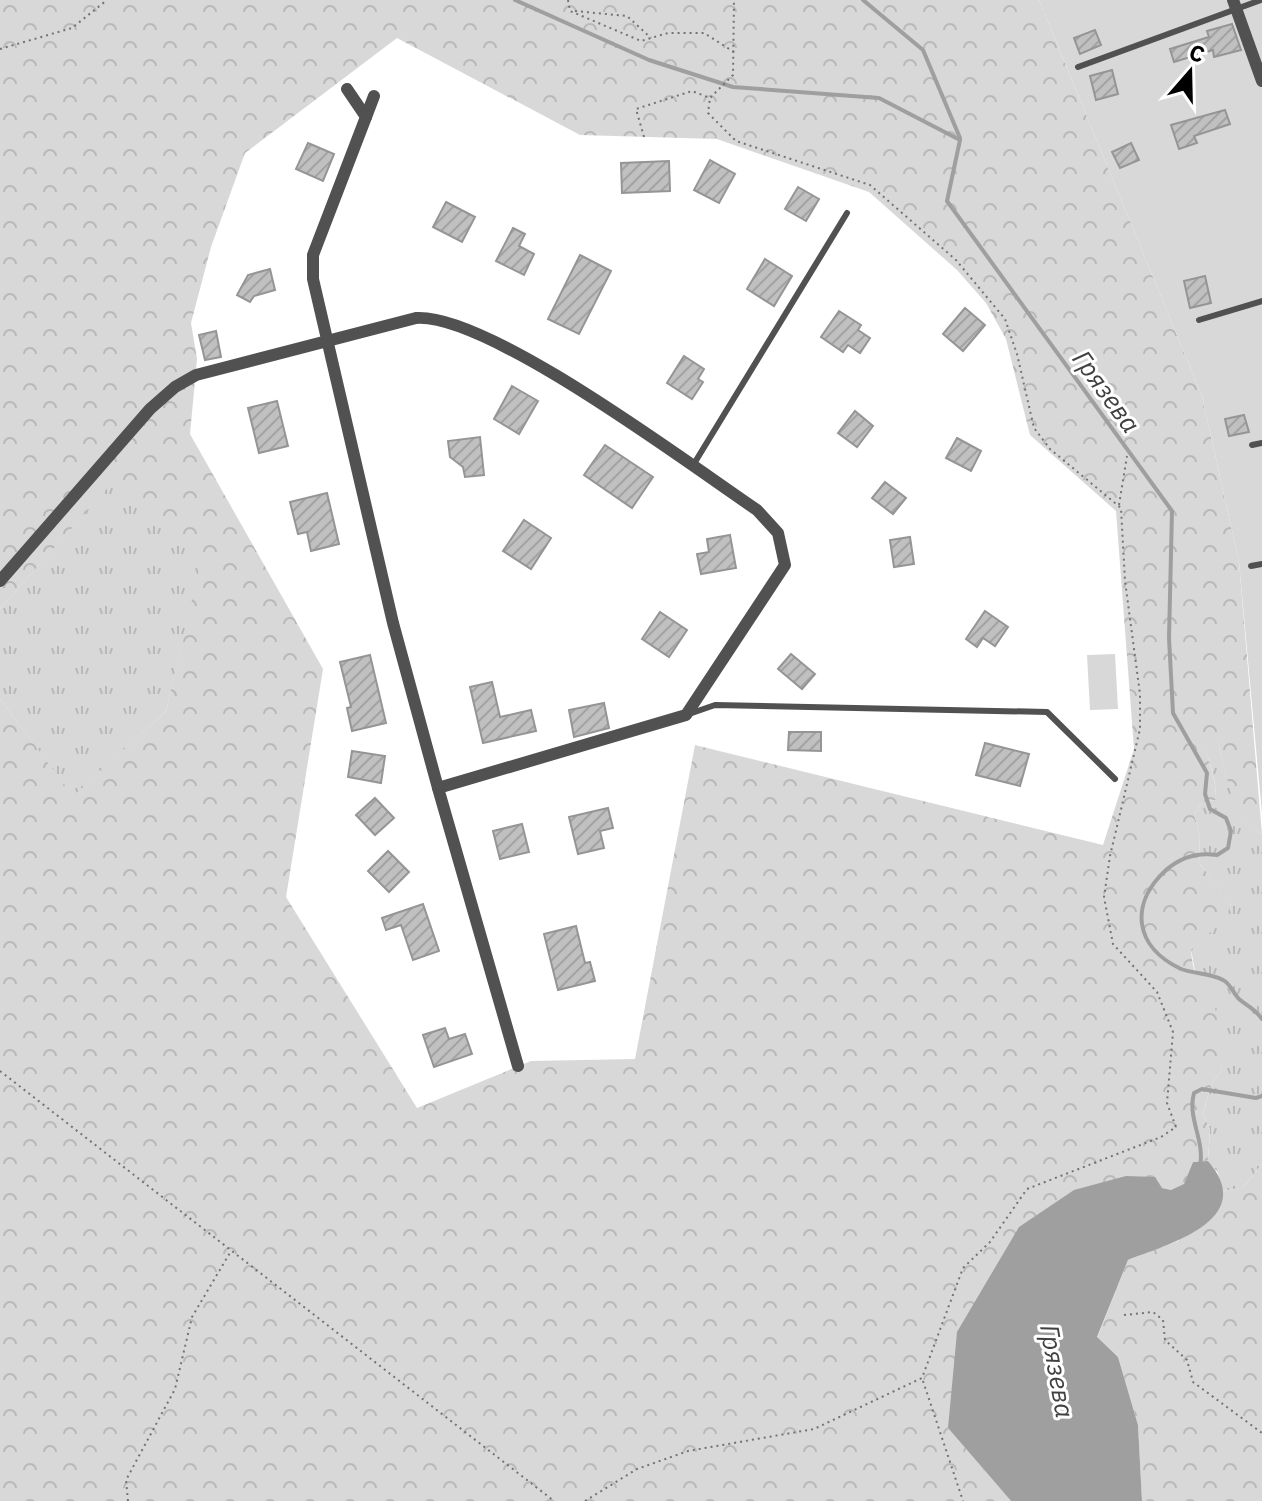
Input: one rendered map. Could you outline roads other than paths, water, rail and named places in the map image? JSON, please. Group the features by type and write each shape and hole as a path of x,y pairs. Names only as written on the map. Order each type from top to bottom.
{"street":[{"path":"1235,4 1262,81"},
{"path":"347,89 366,117"},
{"path":"374,96 313,255 313,279 393,623 518,1066"},
{"path":"0,581 150,409 175,387 196,375 327,344 416,318 447,320 557,377 757,510 778,533 785,565 686,715 438,788"}],"lane":[{"path":"1078,67 1235,4 1261,0"},
{"path":"692,467 847,213"},
{"path":"1199,320 1262,301"},
{"path":"1252,445 1262,443"},
{"path":"1251,566 1262,564"},
{"path":"686,715 715,705 1047,712 1115,779"}],"water":[{"path":"1208,1161 1221,1182 1223,1199 1216,1214 1184,1237 1128,1260 1097,1337 1118,1357 1138,1425 1142,1501 1011,1501 948,1428 957,1332 1019,1227 1074,1190 1126,1176 1155,1177 1162,1188 1171,1190 1184,1184 1193,1162"}],"waterway":[{"name":"Грязева","path":"515,0 649,60 733,87 879,98 960,140 947,201 1172,511 1169,638 1173,713 1207,773 1205,794 1210,809 1226,818 1231,831 1228,848 1217,855 1203,854 1183,859 1154,883 1142,910 1146,937 1165,960 1181,969 1225,981 1239,999 1262,1019"},
{"path":"863,0 923,50 960,138"},
{"name":"Грязева","path":"1200,1166 1192,1102 1194,1093 1202,1089 1256,1098 1262,1096"}]}
